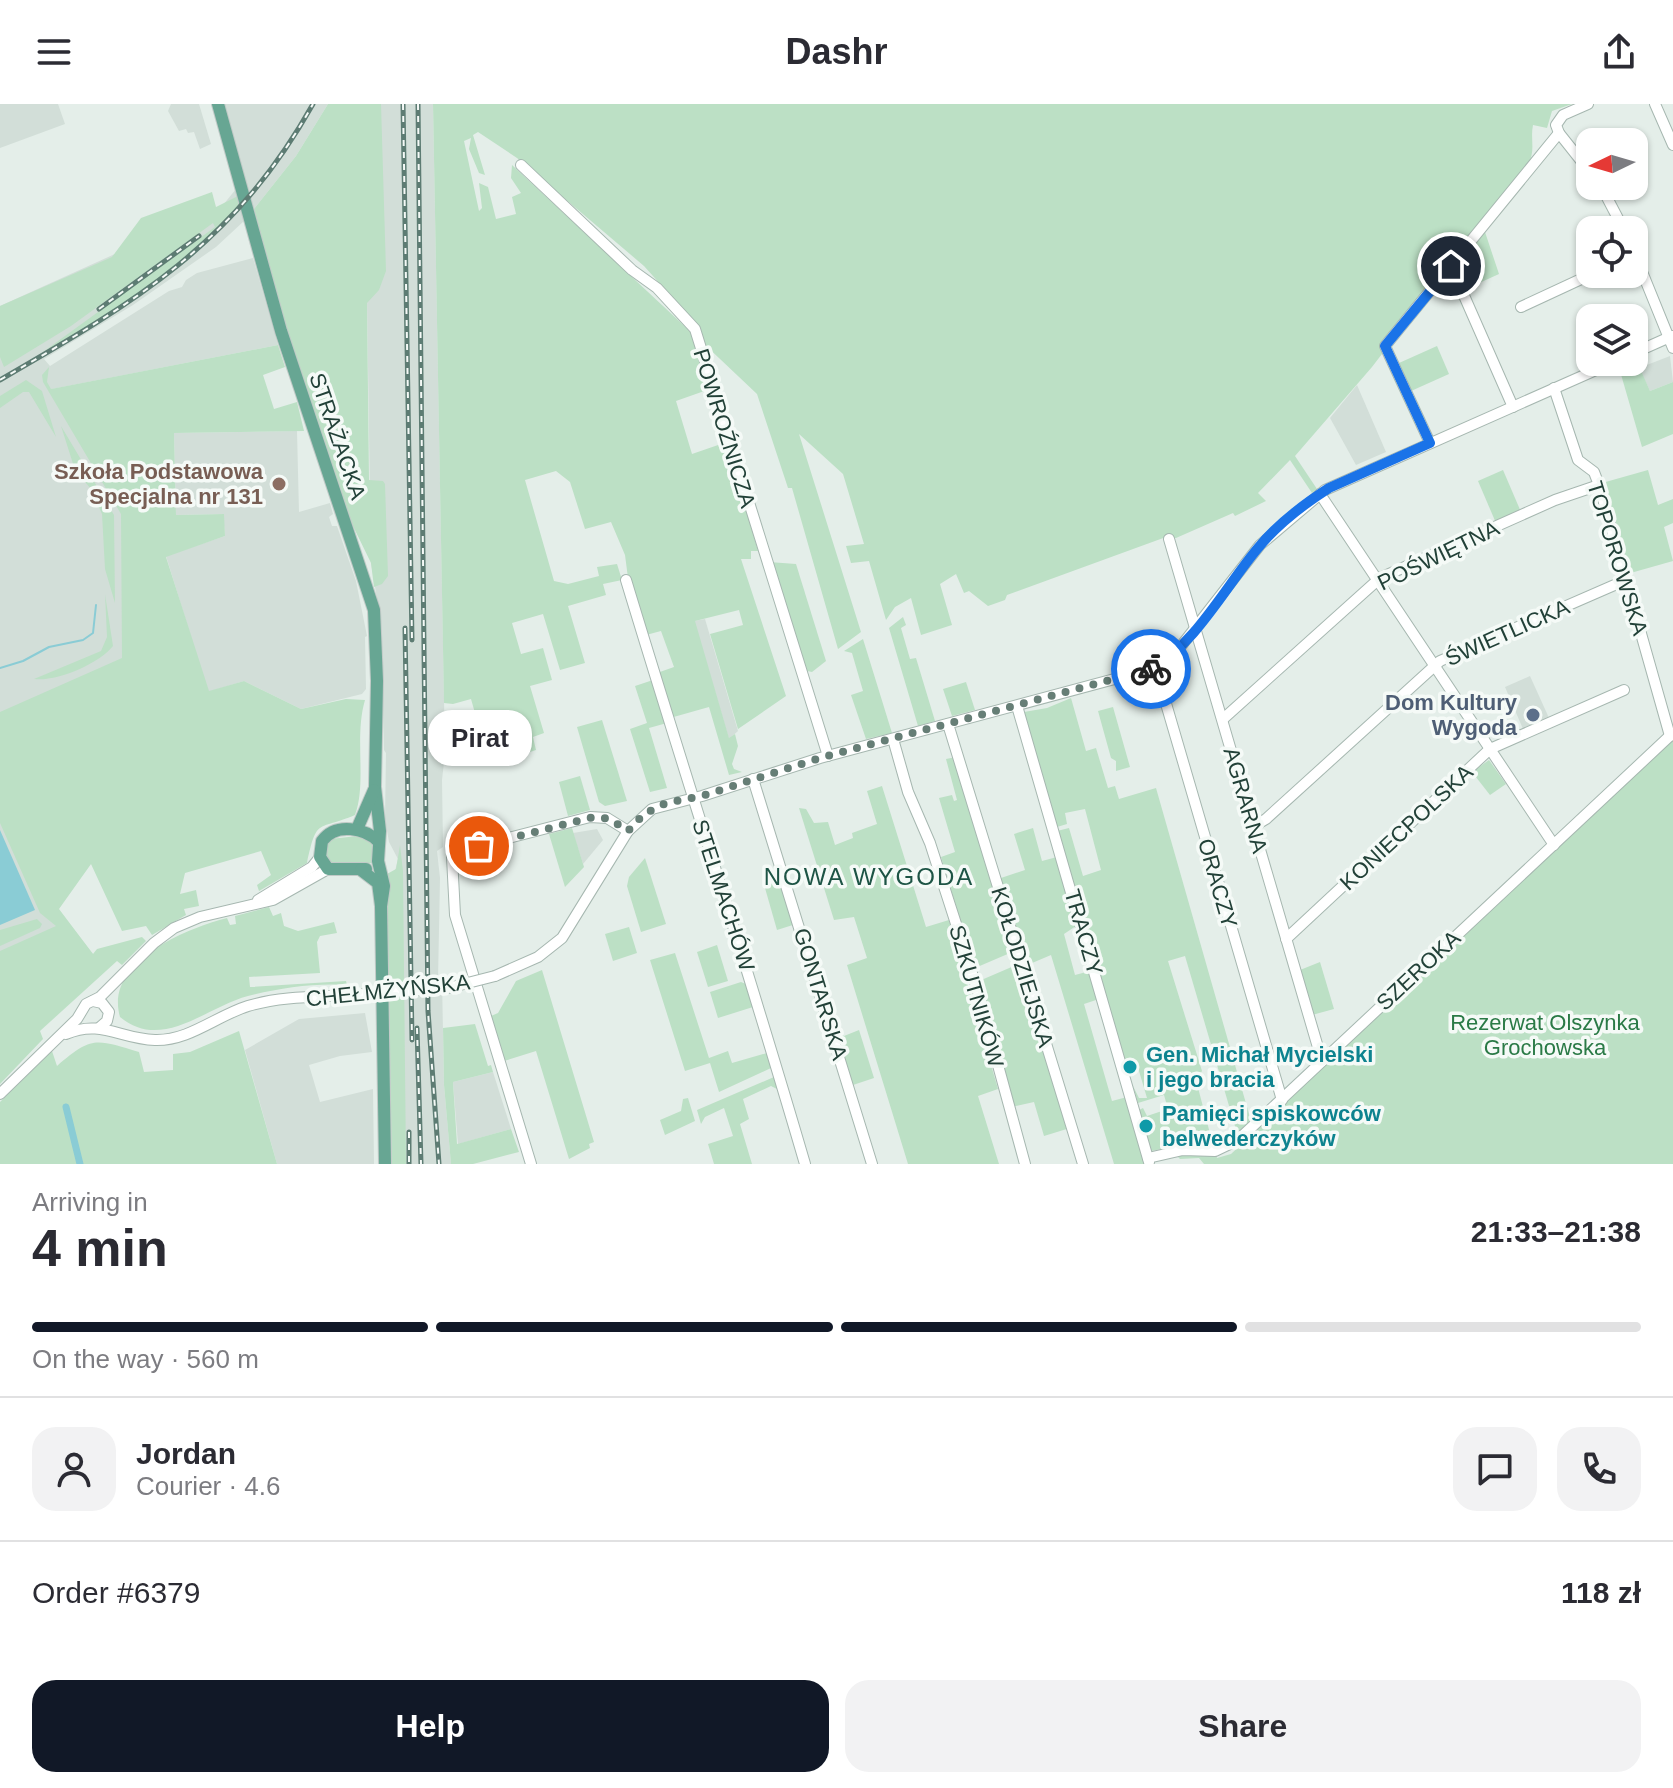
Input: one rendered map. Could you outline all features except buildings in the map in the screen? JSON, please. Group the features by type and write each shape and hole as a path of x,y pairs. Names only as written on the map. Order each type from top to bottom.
{"main road":[{"name":"STRAŻACKA","path":"218,104 281,331 372,602 376,638 375,787 379,842"},
{"name":"STRAŻACKA","path":"357,829 375,787"},
{"path":"378,861 361,870 328,869 320,857 321,844 328,834 357,829 369,833 379,842 378,861 384,881 381,906"},
{"path":"361,870 378,883 381,906 385,1164"}],"street":[{"path":"1576,154 1559,133 1557,121 1588,104"},
{"path":"1655,104 1673,145"},
{"path":"1430,443 1385,346 1559,133"},
{"name":"POWROŹNICZA","path":"521,165 620,260 657,288 695,329 828,756"},
{"path":"1451,266 1513,407"},
{"path":"1521,307 1576,281"},
{"path":"1648,286 1672,340 1648,348"},
{"name":"CHEŁMŻYŃSKA","path":"62,1034 94,1028 132,1036 169,1039 259,1003 448,988 495,976 538,957 562,938 628,831 652,809 694,799 828,756 1155,666 1178,650 1260,545 1320,494 1582,376"},
{"name":"TOPOROWSKA","path":"1554,388 1578,460 1594,472 1599,485 1671,734"},
{"name":"POŚWIĘTNA","path":"1223,719 1378,580 1555,500 1599,485"},
{"path":"1320,494 1554,845"},
{"name":"AGRARNA","path":"1169,539 1322,1061"},
{"name":"STELMACHÓW","path":"626,580 805,1164"},
{"name":"ŚWIETLICKA","path":"1254,826 1269,816 1434,665 1626,580"},
{"name":"ORACZY","path":"1155,666 1282,1100"},
{"name":"KONIECPOLSKA","path":"1286,939 1490,749 1624,690"},
{"name":"TRACZY","path":"1017,706 1148,1161"},
{"name":"KOŁODZIEJSKA","path":"948,724 1083,1164"},
{"name":"SZEROKA","path":"1148,1161 1183,1150 1208,1151 1227,1147 1282,1100 1671,734"},
{"name":"SZKUTNIKÓW","path":"893,739 908,792 930,843 986,1017 1025,1164"},
{"name":"GONTARSKA","path":"753,779 806,939 872,1164"},
{"path":"531,1164 455,915 454,854 590,817 607,818 628,831"},
{"path":"253,903 312,867 320,857"},
{"path":"0,1094 62,1034 82,1009 154,943 178,926 273,900 328,869"},
{"path":"82,1009 82,1020 94,1028 105,1024 118,978"},
{"path":"93,1001 101,1002 132,1036"}],"shaded area":[{"path":"0,104 58,104 65,124 0,148"},
{"path":"171,104 199,104 211,144 200,149 194,132 188,133 186,129 179,131 168,111"},
{"path":"223,104 328,104 296,156 254,209"},
{"path":"364,104 433,104 445,753 442,780 443,847 437,851 440,878 438,980 442,980 444,1085 451,1164 389,1164 387,903 398,859 389,842 385,819 381,623 371,563"},
{"path":"236,189 244,221 216,247 133,305 44,359 50,366 169,291 182,287 197,273 253,258 278,345 52,389 123,507 126,815 58,909 93,954 0,1068 0,306 223,205"},
{"path":"1670,356 1673,382 1650,391 1643,376 1648,376 1648,365"},
{"path":"1357,385 1386,452 1356,465 1330,418"},
{"path":"297,431 299,512 330,503 333,514 329,517 332,526 337,526 356,581 367,636 366,689 362,694 301,709 244,681 208,692 166,556 225,536 223,514 176,515 174,433"},
{"path":"705,619 738,731 729,739 694,621"},
{"path":"1530,676 1549,718 1523,729 1505,687"},
{"path":"597,829 603,840 583,864 573,833"},
{"path":"365,1013 372,1052 340,1056 309,1065 320,1102 373,1089 374,1164 277,1164 245,1050 299,1019"},
{"path":"493,1072 511,1129 458,1144 453,1082"}],"green space":[{"path":"328,104 381,104 386,271 379,290 367,303 369,480 383,481 385,484 388,576 382,584 374,587 371,563 353,526 282,316 254,209 296,156"},
{"path":"433,104 1572,104 1552,111 1547,128 1533,125 1532,154 1528,164 1372,367 1295,456 1317,489 1312,493 1290,460 1258,493 1266,501 1235,516 1233,513 1176,538 1166,537 1007,595 1005,600 988,606 969,591 964,593 956,574 940,584 952,625 921,635 911,598 895,607 886,620 869,561 851,563 846,546 864,544 843,474 799,434 861,632 838,649 792,488 788,488 757,394 701,341 678,304 644,266 517,158 478,132 473,135 485,175 479,173 469,149 471,138 464,141 479,211 482,208 479,183 488,187 496,219 516,214 512,197 521,193 511,178 512,165 693,334 710,389 676,401 692,454 721,444 722,449 728,447 758,551 751,551 751,559 741,559 786,696 738,729 710,634 743,625 739,610 695,621 729,738 735,734 738,746 732,764 734,769 742,772 729,775 709,707 670,718 657,673 674,667 661,631 646,635 628,578 625,555 611,522 585,529 570,482 556,471 525,480 554,581 568,584 599,576 597,567 617,564 622,580 603,584 606,595 568,606 585,663 560,670 543,614 512,623 521,654 543,648 552,680 530,686 544,733 533,737 536,750 527,753 525,750 489,762 471,699 444,703"},
{"path":"212,192 216,207 238,196 240,206 195,249 122,304 43,352 215,227 213,223 71,326 4,367 0,357 0,306 112,257 141,218"},
{"path":"1485,232 1499,274 1466,289 1457,267"},
{"path":"278,345 285,367 263,375 274,409 297,402 304,431 174,433 176,515 224,514 225,536 166,557 209,691 244,681 301,709 346,699 365,700 360,729 360,789 355,815 320,828 313,838 307,863 259,891 257,885 271,875 261,851 185,873 180,894 196,890 199,906 184,909 186,915 152,935 146,926 122,931 91,864 59,909 93,954 97,949 142,937 146,941 122,965 117,961 40,1031 43,1039 0,1084 0,951 56,926 40,913 0,823 0,712 122,658 121,514 43,382 42,375 49,367 47,382 51,389"},
{"path":"1437,346 1449,374 1411,391 1399,363"},
{"path":"1621,376 1643,376 1650,391 1673,382 1673,434 1642,447"},
{"path":"26,380 42,391 56,437 29,392 23,392 0,408 0,396"},
{"path":"61,426 114,515 115,603 105,569 102,514 91,489 75,470"},
{"path":"1503,470 1521,512 1496,523 1478,481"},
{"path":"1648,470 1658,505 1673,499 1673,523 1664,527 1673,561 1627,574 1602,483"},
{"path":"769,562 796,564 826,661 812,672 807,671"},
{"path":"105,594 113,646 98,659 76,670 54,678 34,679 101,651 107,637"},
{"path":"903,617 906,625 901,628 910,659 916,658 935,721 918,726 889,628"},
{"path":"863,639 892,733 866,739 851,695 863,691 852,653 844,651"},
{"path":"653,680 667,723 649,728 667,788 650,792 630,729 647,723 635,686"},
{"path":"966,682 975,710 952,716 943,689"},
{"path":"1071,698 1086,751 1096,748 1108,788 1115,786 1119,799 1156,788 1251,1121 1237,1133 1185,956 1168,961 1202,1071 1196,1080 1213,1145 1188,1144 1151,1151 1139,1110 1143,1108 1147,1116 1168,1109 1164,1095 1138,1103 1133,1086 1139,1098 1147,1098 1139,1071 1129,1073 1057,831 1069,828 1083,876 1101,870 1085,809 1065,813 1067,824 1057,827 1024,712 1047,708"},
{"path":"1113,707 1130,767 1116,771 1116,761 1111,758 1098,711"},
{"path":"602,720 627,801 605,806 599,802 577,727"},
{"name":"Rezerwat Olszynka Grochowska","path":"1673,738 1673,1164 1204,1164 1199,1158 1180,1159 1176,1155 1216,1155 1217,1158 1231,1154"},
{"path":"956,757 1017,950 975,968 941,857 955,852 939,798 952,795 954,801 957,800 946,759"},
{"path":"1489,760 1506,784 1490,795 1472,772"},
{"path":"580,776 590,810 568,816 559,782"},
{"path":"882,786 926,927 949,920 998,1089 978,1096 999,1164 908,1164 847,965 867,958 854,917 834,920 799,808 806,809 814,823 828,822 835,845 853,838 852,833 877,824 867,791"},
{"path":"572,828 584,867 565,887 549,834"},
{"path":"1033,828 1042,861 1057,857 1076,926 1064,934 1075,975 1090,971 1099,999 1084,1004 1112,1101 1127,1097 1146,1164 1114,1164 1051,955 1025,966 998,879 1025,870 1014,834"},
{"path":"367,835 374,847 372,863 330,865 326,852 330,839"},
{"path":"400,845 403,871 406,1164 392,1164 387,874 396,869"},
{"path":"645,858 666,924 641,932 627,886 629,877"},
{"path":"781,876 796,924 777,930 763,881"},
{"path":"269,907 273,916 281,913 284,926 298,931 334,922 337,933 320,936 317,942 320,973 249,977 250,987 346,981 347,985 297,987 248,996 168,1029 136,1027 120,1017 118,997 124,980 136,964 152,951 190,930 227,918 230,925 236,924 235,916"},
{"path":"37,919 42,924 40,928 0,946 0,930"},
{"path":"629,927 637,953 613,961 605,934"},
{"path":"717,945 728,981 708,987 697,952"},
{"path":"675,953 709,1058 728,1051 732,1063 767,1053 771,1068 719,1092 710,1063 685,1071 650,960"},
{"path":"1320,962 1334,1009 1312,1015 1300,970"},
{"path":"1021,963 1070,1128 1044,1136 1034,1102 1011,1107 1000,1047 979,981"},
{"path":"542,970 594,1142 589,1144 590,1148 569,1159 536,1051 504,1061 491,1016 498,1013 516,981"},
{"path":"741,982 746,984 753,1007 718,1018 710,992"},
{"path":"475,1024 488,1066 491,1065 493,1072 453,1082 457,1144 511,1129 519,1152 473,1164 451,1164 443,1028"},
{"path":"859,1030 874,1078 853,1085 837,1033 844,1036"},
{"path":"239,1031 277,1164 0,1164 0,1102 52,1051 57,1066 87,1045 113,1044 139,1052 144,1072 173,1070 173,1054 190,1052"},
{"path":"774,1077 777,1089 771,1086 743,1099 749,1119 740,1124 752,1164 714,1164 708,1144 733,1136 724,1108 705,1117 701,1124 697,1110"},
{"path":"688,1098 695,1121 665,1135 660,1120 681,1111 683,1099"}],"water":[{"path":"0,830 35,910 0,925"}],"waterway":[{"path":"0,668 23,661 49,647 83,640 93,633 96,605"},
{"path":"66,1107 80,1164"}],"railway":[{"path":"0,380 95,324 178,266 250,196 313,104"},
{"path":"403,104 412,640"},
{"path":"418,104 428,1011 439,1164"},
{"path":"99,309 199,236"},
{"path":"405,628 412,1040"},
{"path":"417,1028 421,1164"},
{"path":"409,1132 409,1164"}],"way so far":[{"path":"479,846 594,817 610,819 628,831 644,814 666,803 702,796 820,758 1151,669"}],"place":[{"name":"Szkoła Podstawowa Specjalna nr 131","path":"279,484"},
{"name":"Dom Kultury Wygoda","path":"1533,715"},
{"name":"Pirat","path":"479,846"},
{"name":"Gen. Michał Mycielski i jego bracia","path":"1130,1067"},
{"name":"Pamięci spiskowców belwederczyków","path":"1146,1126"}],"district":[{"name":"NOWA WYGODA","path":"869,877"}],"route":[{"path":"1151,669 1178,650 1260,545 1315,498 1329,488 1430,443 1385,346 1451,266"}]}
